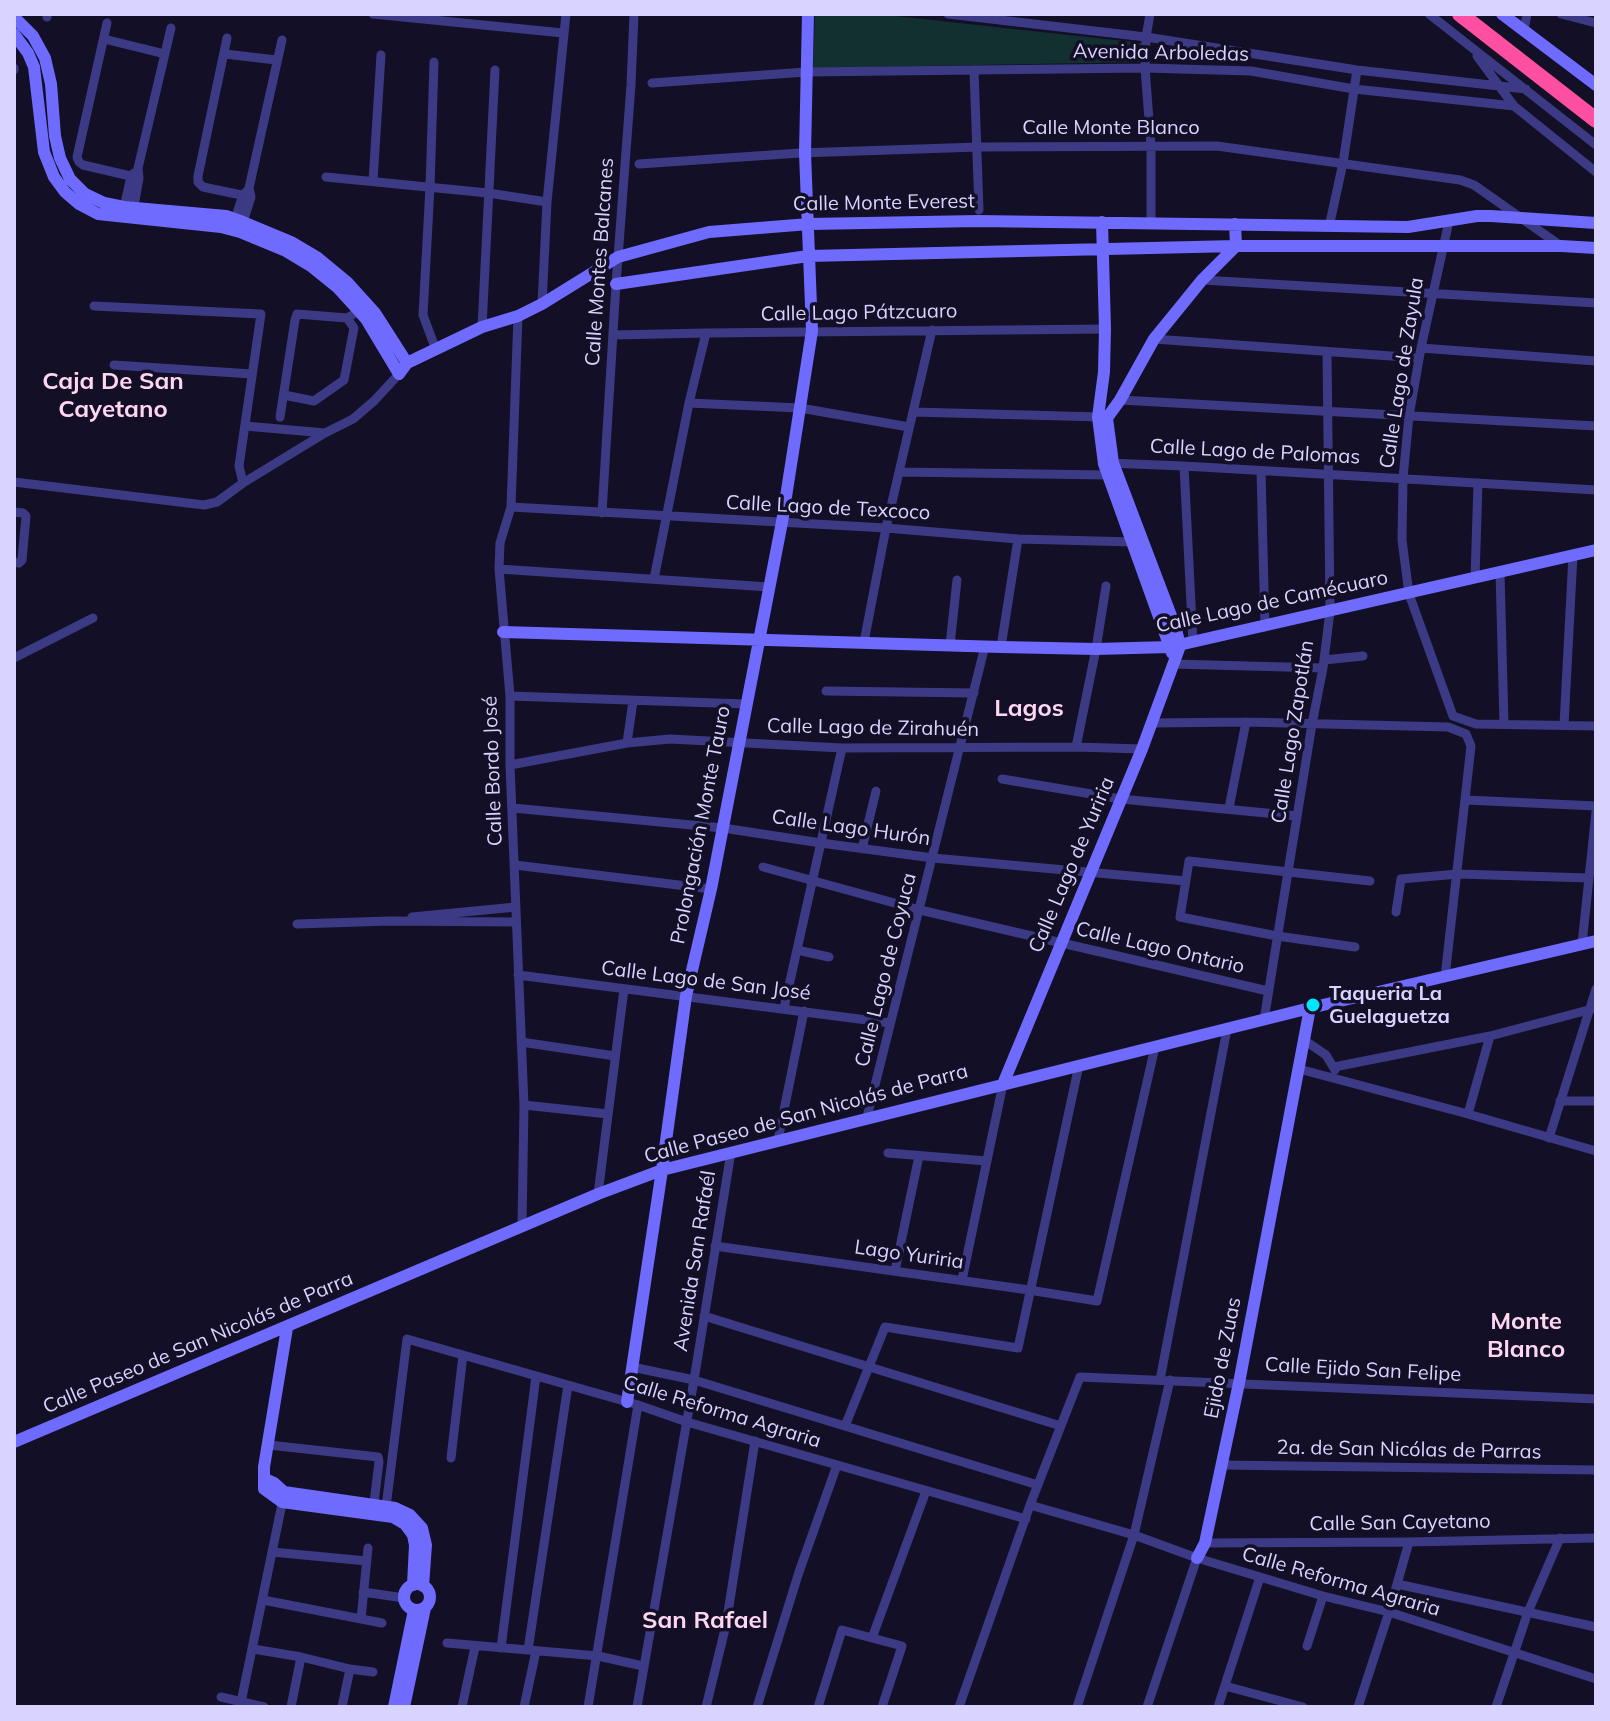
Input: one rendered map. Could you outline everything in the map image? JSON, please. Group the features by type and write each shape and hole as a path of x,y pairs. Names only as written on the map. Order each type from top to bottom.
{"highway":[{"path":"1460,14 1596,120"},
{"path":"1477,14 1596,107"}],"street":[{"path":"373,14 563,33"},
{"path":"542,304 547,202 566,14"},
{"name":"Calle Montes Balcanes","path":"602,513 634,14"},
{"name":"Prolongación Monte Tauro","path":"632,1403 632,1367 686,996 711,889 782,522 812,331 805,153 808,14"},
{"name":"Avenida Arboledas","path":"948,14 1146,37 1357,70 1526,89"},
{"path":"1150,14 1145,68 1151,146 1151,223"},
{"path":"1429,14 1596,145"},
{"path":"1502,14 1596,85"},
{"path":"1524,30 1527,14"},
{"path":"1561,14 1596,23"},
{"path":"14,17 33,36 45,58 51,84 55,136 60,158 70,179 85,194 128,213"},
{"path":"107,23 77,157 83,165 136,174"},
{"path":"128,213 171,28"},
{"path":"14,34 34,67 44,152 54,177 65,192 98,214 128,213 238,225 291,242 318,258 347,282 403,368"},
{"path":"227,38 198,182 203,187 248,193"},
{"path":"104,39 165,54"},
{"path":"238,225 282,40"},
{"path":"1470,47 1514,106 1596,172"},
{"path":"225,54 276,60"},
{"path":"373,181 381,55"},
{"path":"434,62 423,315 436,350"},
{"name":"Avenida Arboledas","path":"652,83 806,72 1145,68 1251,71 1354,89 1514,106"},
{"path":"482,327 495,70"},
{"path":"974,70 979,210"},
{"path":"1329,227 1343,163 1357,70"},
{"name":"Calle Monte Blanco","path":"639,164 805,153 978,147 1217,146 1460,180 1474,185 1561,246"},
{"path":"326,177 547,202"},
{"name":"Calle Monte Everest","path":"14,482 204,505 217,502 243,483 353,419 403,368 482,327 518,316 542,304 618,257 709,232 809,224 978,221 1408,227 1477,216 1596,223"},
{"name":"Calle Lago de Zayula","path":"1449,221 1409,416 1403,478 1402,540 1409,594 1453,716"},
{"path":"1102,222 1105,329 1102,417 1108,467 1181,645"},
{"path":"913,412 1102,417 1120,400 1154,339 1202,280 1236,246 1235,224"},
{"path":"616,284 808,256 1236,246 1596,248"},
{"path":"1202,280 1596,303"},
{"path":"94,306 261,314 239,466 243,483"},
{"path":"280,417 297,314 347,318 367,312"},
{"path":"284,395 314,401 344,380 354,328 367,312"},
{"name":"Calle Bordo José","path":"518,316 511,507 500,543 499,569 510,696 524,1105 522,1226"},
{"path":"347,318 354,328"},
{"name":"Calle Lago Pátzcuaro","path":"613,335 1105,329"},
{"path":"864,642 886,528 932,330"},
{"path":"654,579 706,333"},
{"path":"1154,339 1327,352 1596,361"},
{"name":"Calle Lago Zapotlán","path":"1264,1020 1324,664 1330,611 1327,352"},
{"path":"114,365 252,374"},
{"path":"1120,400 1596,426"},
{"path":"689,403 800,408 909,427"},
{"path":"245,426 325,433"},
{"path":"1184,466 1181,645 1174,662 1324,664 1363,656"},
{"name":"Calle Lago de Palomas","path":"900,472 1184,466 1596,490"},
{"path":"1261,471 1265,627"},
{"path":"1475,578 1478,483"},
{"name":"Calle Lago de Texcoco","path":"511,507 886,528 1018,539 1138,540"},
{"path":"14,512 26,516 22,560 17,562"},
{"path":"1001,647 1018,539"},
{"name":"Calle Lago de Camécuaro","path":"503,632 1096,649 1181,645 1596,550"},
{"path":"1564,725 1573,555"},
{"path":"499,569 769,587"},
{"path":"1500,572 1504,724"},
{"path":"950,645 957,580"},
{"path":"1076,747 1106,586"},
{"path":"14,658 93,618"},
{"name":"Calle Lago de Coyuca","path":"867,1117 985,646"},
{"name":"Calle Lago de Yuriria","path":"1003,1084 1142,749 1174,662"},
{"path":"826,691 974,693"},
{"path":"510,696 746,704"},
{"path":"627,743 633,701"},
{"path":"1448,727 1453,716 1476,724 1596,726"},
{"path":"1229,808 1246,722"},
{"path":"1151,723 1448,727 1466,734 1471,746 1445,977"},
{"path":"1466,734 1476,724"},
{"name":"Calle Lago de Zirahuén","path":"510,765 627,743 670,739 842,748 1142,749"},
{"path":"784,1008 842,748"},
{"path":"1002,779 1121,799 1297,816"},
{"path":"862,849 876,791"},
{"path":"1466,800 1596,806"},
{"name":"Calle Lago Hurón","path":"513,808 723,828 933,858 1186,881"},
{"path":"1582,944 1596,812"},
{"path":"1355,947 1180,917 1189,861 1370,881"},
{"path":"515,865 711,889"},
{"name":"Calle Lago Ontario","path":"763,867 920,910 1268,991"},
{"path":"1396,912 1401,879 1458,874 1589,878"},
{"path":"390,921 516,907"},
{"path":"297,924 516,922"},
{"name":"Calle Paseo de San Nicolás de Parra","path":"14,1442 598,1194 662,1170 1310,1008 1596,941"},
{"path":"797,950 829,957"},
{"name":"Calle Lago de San José","path":"518,975 890,1023"},
{"path":"598,1194 624,989"},
{"path":"1549,1138 1596,989"},
{"name":"Ejido de Zuas","path":"1147,1707 1197,1558 1205,1543 1239,1383 1310,1008"},
{"path":"1334,1067 1490,1036 1592,1009"},
{"path":"778,1140 804,1011"},
{"path":"1077,1707 1134,1535 1165,1380 1227,1029"},
{"path":"1468,1114 1490,1036"},
{"path":"1304,1040 1326,1055 1340,1080"},
{"path":"521,1042 615,1056"},
{"name":"Lago Yuriria","path":"715,1246 1097,1301 1155,1047"},
{"path":"845,1426 885,1327 1018,1348 1079,1065"},
{"path":"1299,1069 1596,1151"},
{"path":"962,1280 1003,1084"},
{"path":"1560,1101 1596,1101"},
{"path":"524,1105 608,1114"},
{"name":"Avenida San Rafaél","path":"637,1707 731,1152"},
{"path":"888,1153 987,1161"},
{"path":"895,1271 919,1156"},
{"path":"704,1316 1061,1426 959,1707"},
{"path":"241,1705 283,1497 274,1483 265,1479 264,1467 287,1328"},
{"name":"Calle Reforma Agraria","path":"377,1509 407,1339 1026,1519"},
{"path":"451,1458 463,1355"},
{"name":"Calle Reforma Agraria","path":"632,1367 694,1380 1038,1485"},
{"path":"501,1648 536,1376"},
{"name":"Calle Ejido San Felipe","path":"1061,1426 1080,1377 1596,1399"},
{"path":"524,1707 568,1385"},
{"path":"588,1707 598,1656 632,1403"},
{"path":"706,1707 726,1625 755,1441"},
{"path":"269,1445 378,1457 377,1509"},
{"path":"757,1707 799,1572 837,1465"},
{"name":"2a. de San Nicólas de Parras","path":"1221,1465 1596,1470"},
{"path":"872,1638 926,1491"},
{"path":"283,1497 377,1509 395,1508 410,1515 422,1528 426,1545 418,1585 405,1593 404,1598 409,1608 419,1609"},
{"name":"Calle Reforma Agraria","path":"1030,1505 1323,1596 1389,1612 1596,1679"},
{"path":"1496,1707 1528,1612 1560,1538"},
{"name":"Calle San Cayetano","path":"1205,1543 1596,1538"},
{"path":"1358,1707 1409,1542"},
{"path":"361,1619 368,1548"},
{"path":"272,1552 367,1561"},
{"path":"1218,1707 1260,1577"},
{"path":"1397,1584 1596,1627"},
{"path":"394,1707 419,1609 430,1600 428,1589 418,1585"},
{"path":"363,1592 404,1598"},
{"path":"1307,1646 1323,1596"},
{"path":"263,1600 382,1623"},
{"path":"404,1707 419,1609"},
{"path":"818,1707 842,1630 902,1646 882,1707"},
{"path":"447,1643 598,1656 643,1666"},
{"path":"462,1707 475,1647"},
{"path":"253,1649 373,1672"},
{"path":"291,1707 301,1657"},
{"path":"342,1707 350,1669"},
{"path":"1225,1686 1303,1707"},
{"path":"221,1697 241,1705 264,1707"}],"green space":[{"path":"815,14 877,14 1142,43 1143,62 813,68"}],"place":[{"name":"Taqueria La Guelaguetza","path":"1313,1005"}],"district":[{"name":"Caja De San Cayetano","path":"113,396"},
{"name":"Lagos","path":"1029,709"},
{"name":"Monte Blanco","path":"1526,1336"},
{"name":"San Rafael","path":"705,1621"}]}
